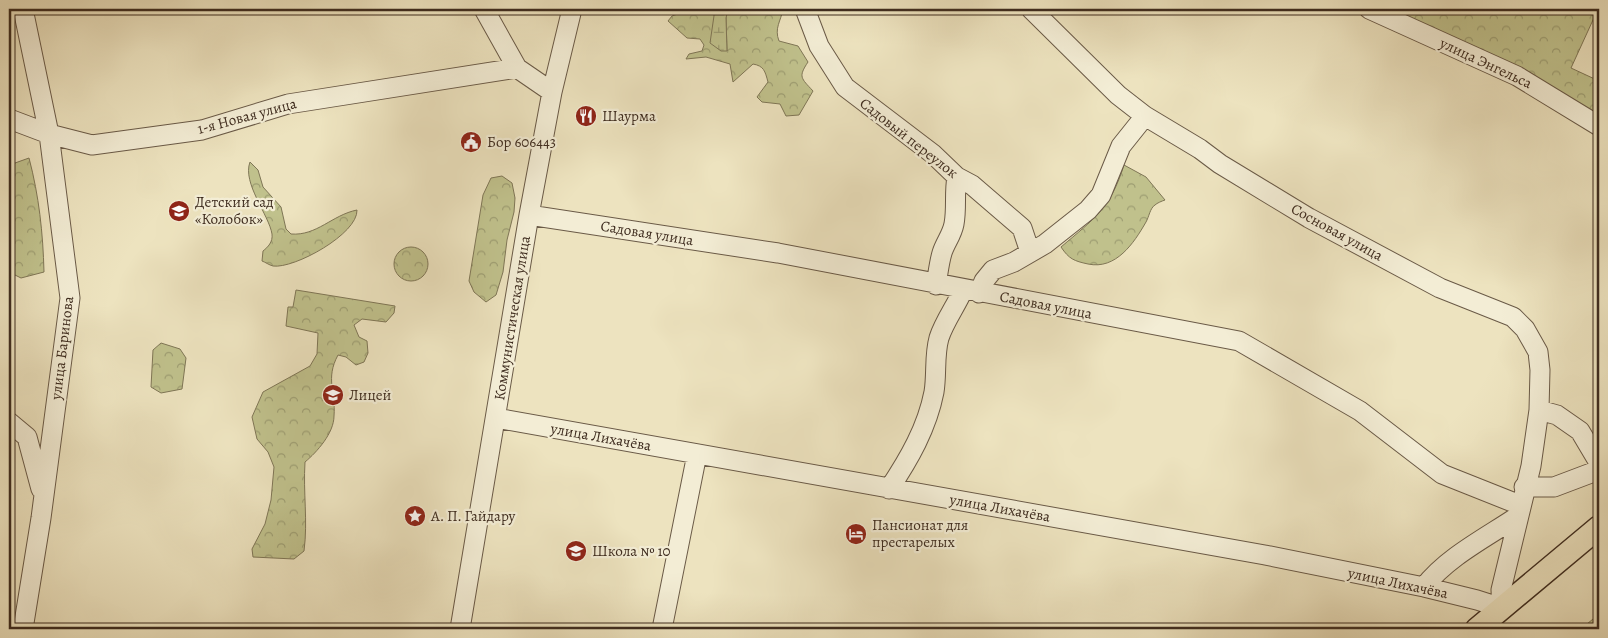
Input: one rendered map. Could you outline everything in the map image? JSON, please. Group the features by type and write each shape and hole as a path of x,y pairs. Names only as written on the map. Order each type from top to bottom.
{"main road":[{"path":"1477,629 1599,527"}],"street":[{"name":"улица Баринова","path":"23,9 49,134 70,298 44,497 23,629"},
{"path":"484,9 517,68 552,92"},
{"name":"Коммунистическая улица","path":"460,629 529,215 552,92 572,9"},
{"name":"Садовый переулок","path":"805,9 820,46 845,87 933,154 957,177 972,185 1022,228 1030,252"},
{"name":"Сосновая улица","path":"1031,9 1118,95 1145,116 1309,218 1440,288 1513,317 1525,330 1538,352 1540,370 1539,410 1531,466 1501,590 1502,608"},
{"name":"улица Энгельса","path":"1369,9 1517,76 1599,126"},
{"name":"1-я Новая улица","path":"9,120 49,134 92,145 202,130 288,104 517,68"},
{"path":"889,489 916,446 934,392 936,352 940,335 956,308 993,270 1014,262 1045,244 1088,210 1101,195 1121,146 1145,116"},
{"path":"936,285 942,252 952,234 954,224 956,202 954,190 957,177"},
{"name":"Садовая улица","path":"529,215 778,253 936,285 1239,341 1360,411 1442,474 1521,503"},
{"path":"1539,410 1557,415 1580,431 1599,464"},
{"name":"улица Лихачёва","path":"496,418 1265,555 1424,587 1502,608"},
{"path":"9,422 28,437 44,497"},
{"path":"662,629 697,454"},
{"path":"1424,587 1440,570 1521,503 1554,487 1599,470"}],"green space":[{"path":"691,9 715,9 713,12 727,51 726,17 728,9 783,9 778,28 779,41 798,46 808,62 802,77 813,91 799,115 786,116 780,104 762,102 757,97 768,82 765,72 760,66 753,64 733,82 730,64 706,57 686,59 689,54 702,51 704,45 700,39 687,38 668,21 672,16"},
{"path":"715,9 728,9 726,18 727,51 721,51 710,43"},
{"path":"1369,9 1598,9 1571,68 1599,81 1599,126"},
{"path":"29,158 40,215 44,272 21,278 9,272 9,174 15,163"},
{"path":"250,162 258,170 263,187 281,207 286,229 291,234 309,232 340,216 357,210 355,219 336,239 309,256 283,265 273,266 262,261 263,251 271,242 272,234 253,189 249,170"},
{"path":"1124,165 1146,177 1165,200 1153,206 1136,238 1115,259 1098,265 1072,259 1061,247 1092,220 1107,203 1119,180"},
{"path":"502,176 512,183 515,198 514,212 507,240 503,272 496,295 486,302 474,292 469,281 483,195 491,178"},
{"path":"411,247 423,252 428,264 423,276 411,281 399,276 394,264 399,252"},
{"path":"296,290 395,306 394,313 386,322 362,319 354,325 359,337 367,341 368,353 364,362 356,365 346,357 338,355 334,364 332,379 334,407 331,429 324,442 305,462 306,529 304,551 294,559 253,557 252,549 265,524 271,500 274,467 268,452 257,439 252,417 263,392 310,366 317,354 318,333 286,326 288,307 293,307"},
{"path":"161,343 180,349 186,358 182,389 161,393 151,387 153,350"},
{"path":"1599,614 1599,629 1581,629"}],"place":[{"name":"Шаурма","path":"586,116"},
{"name":"Бор 606443","path":"471,142"},
{"name":"Детский сад «Колобок»","path":"179,211"},
{"name":"Лицей","path":"333,395"},
{"name":"А. П. Гайдару","path":"415,516"},
{"name":"Пансионат для престарелых","path":"856,534"},
{"name":"Школа № 10","path":"576,551"}]}
